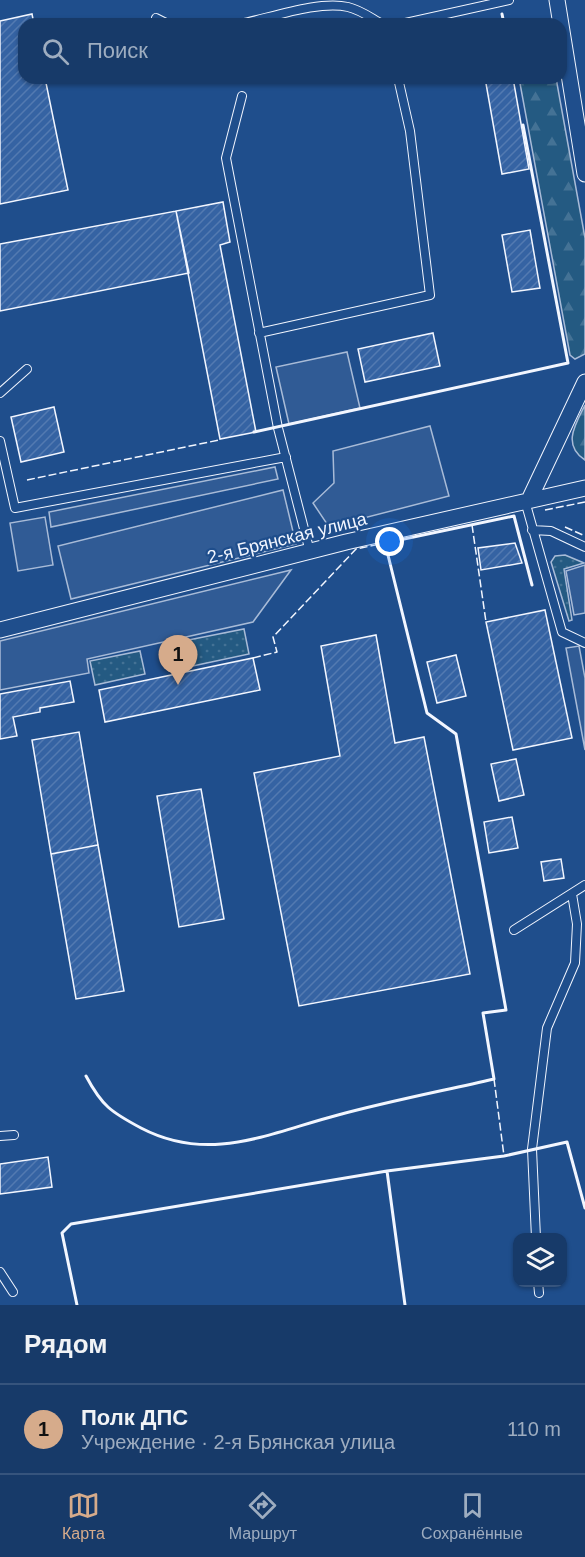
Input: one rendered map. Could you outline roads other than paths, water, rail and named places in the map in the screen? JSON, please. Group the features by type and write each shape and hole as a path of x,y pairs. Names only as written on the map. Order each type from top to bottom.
{"street":[{"path":"557,0 560,18"},
{"path":"567,62 585,174"},
{"path":"527,499 585,382"},
{"name":"2-я Брянская улица","path":"0,630 527,499 585,488"}],"lane":[{"path":"428,18 509,0"},
{"path":"268,18 325,6 357,9 372,18"},
{"path":"260,333 430,295 410,131 399,84"},
{"path":"242,96 226,158 286,457 310,552"},
{"path":"0,393 27,369"},
{"path":"0,441 15,508 286,457"},
{"path":"527,499 532,530 562,632 585,643"},
{"path":"532,530 551,531 585,547"},
{"path":"514,930 585,885"},
{"path":"536,1233 532,1149 547,1028 575,963 577,924 572,894"},
{"path":"0,1136 14,1135"},
{"path":"0,1272 13,1292"},
{"path":"538,1287 539,1293"}],"place":[{"name":"Полк ДПС","path":"178,685"}]}
